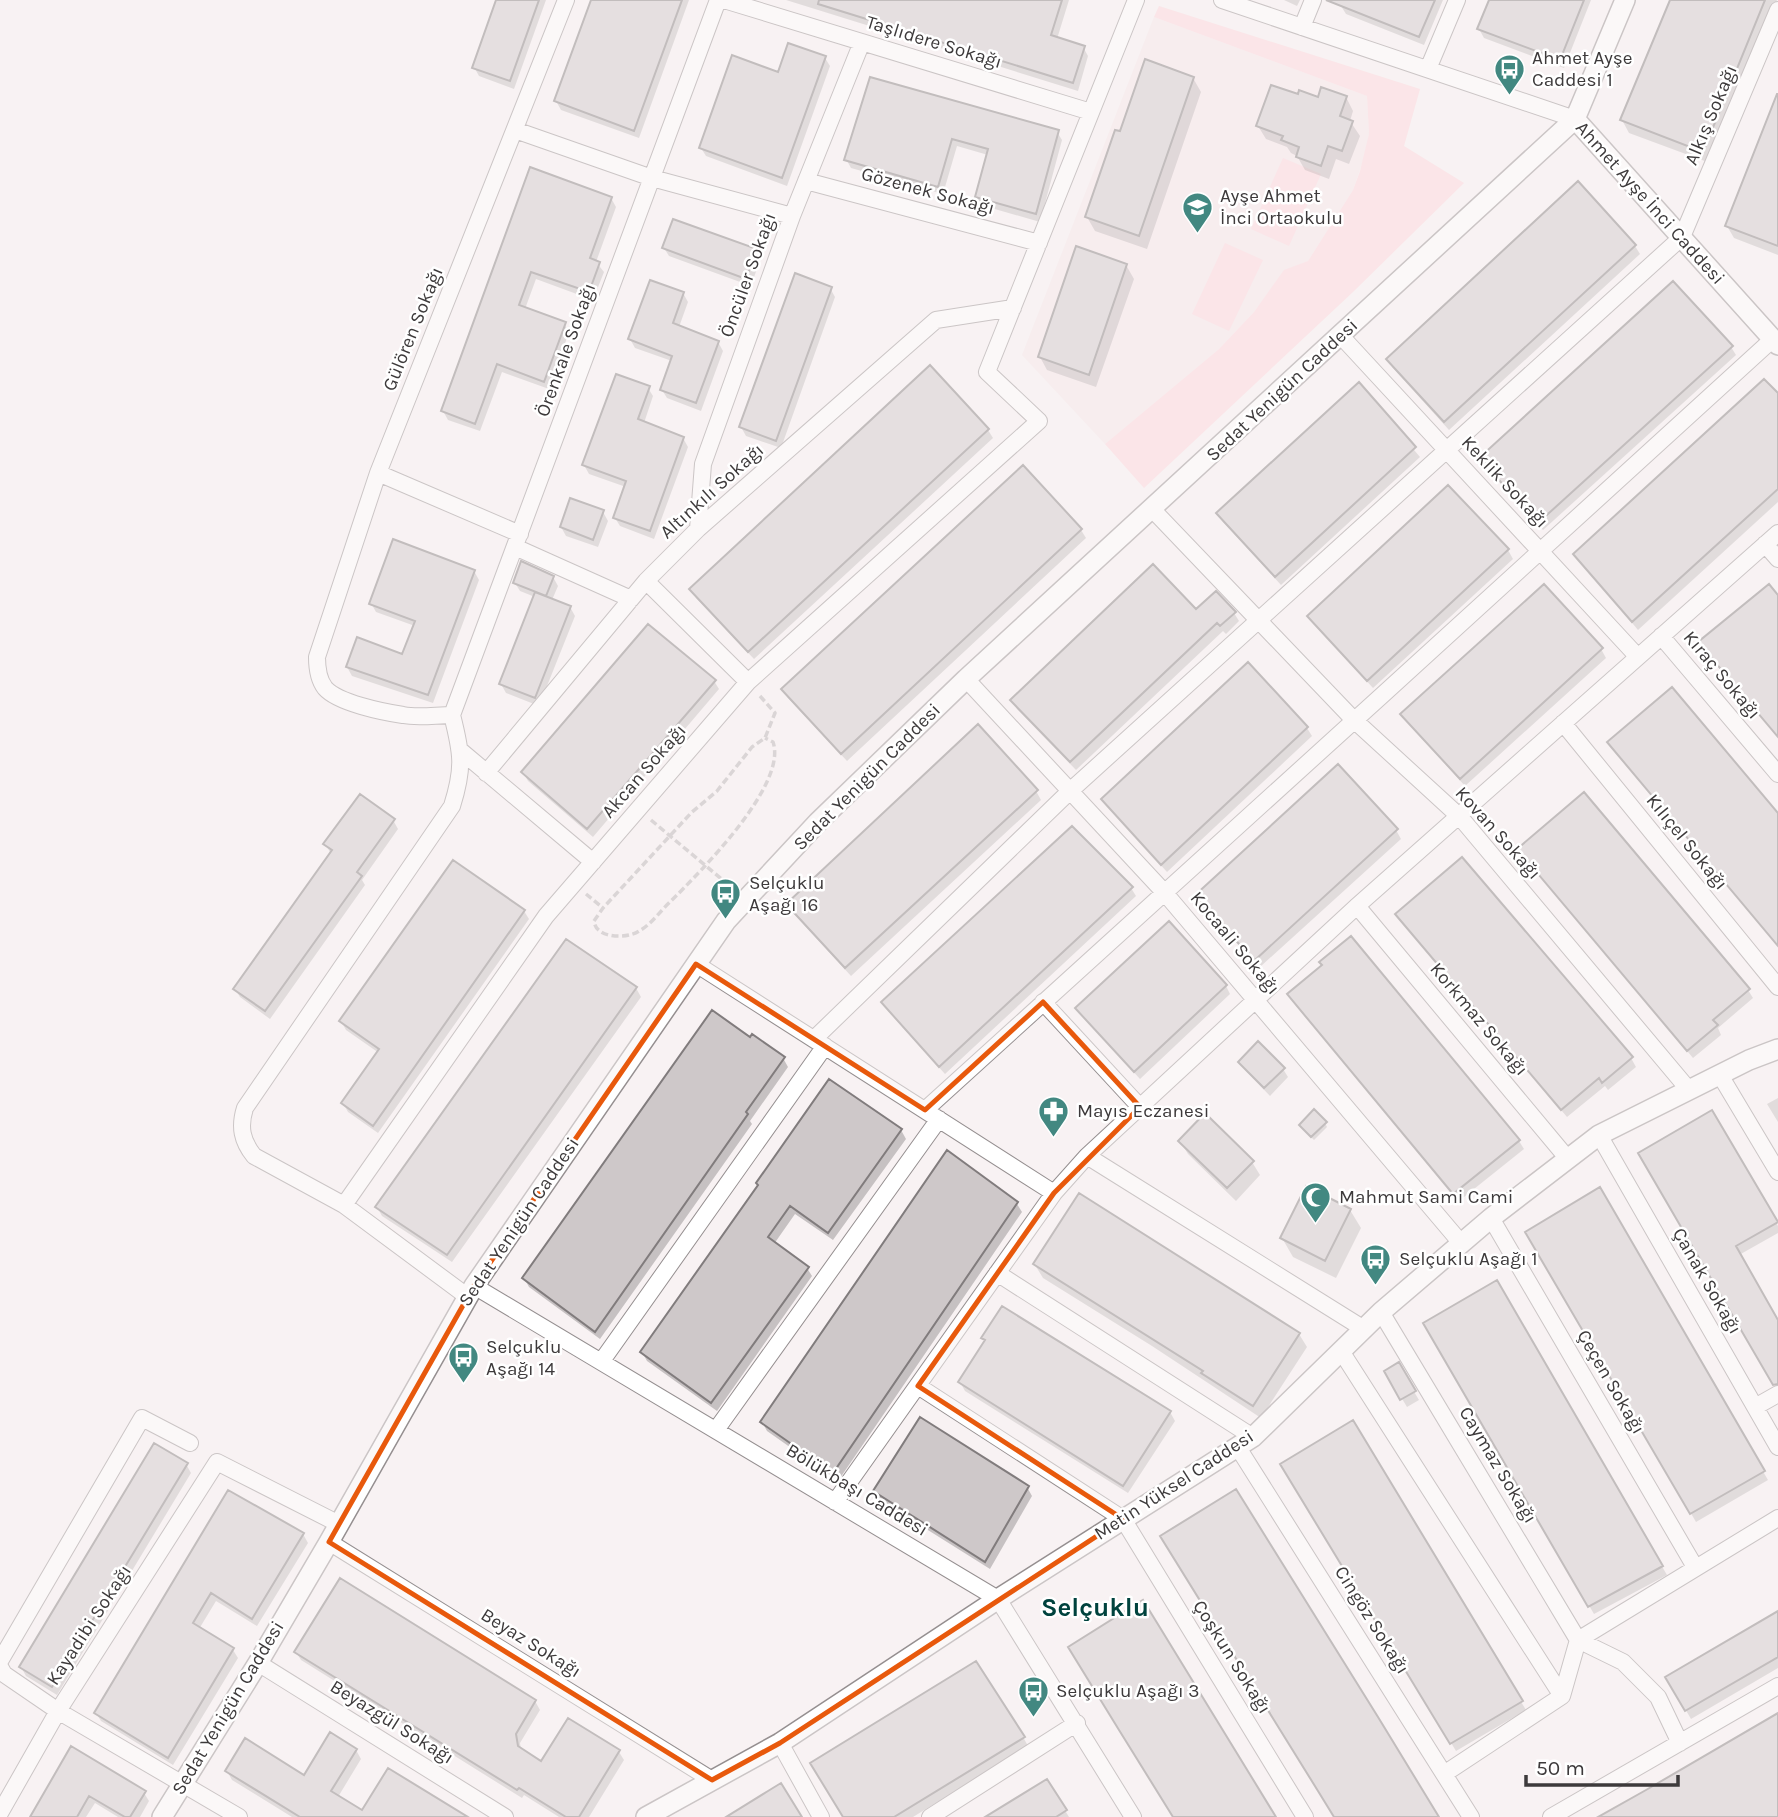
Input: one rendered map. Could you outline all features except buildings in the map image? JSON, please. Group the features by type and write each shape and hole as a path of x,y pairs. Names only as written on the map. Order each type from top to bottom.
{"street":[{"name":"Gülören Sokağı","path":"452,715 404,716 334,695 320,678 317,657 378,473 566,0"},
{"name":"Örenkale Sokağı","path":"452,715 718,0"},
{"name":"Taşlıdere Sokağı","path":"724,0 1091,112"},
{"path":"1013,308 1136,0"},
{"name":"Ahmet Ayşe İnci Caddesi","path":"1222,0 1575,119 1775,342"},
{"path":"1302,27 1313,0"},
{"path":"1428,69 1457,0"},
{"path":"1575,119 1625,0"},
{"name":"Alkış Sokağı","path":"1682,237 1778,10"},
{"name":"Öncüler Sokağı","path":"698,529 703,464 792,216 862,42"},
{"name":"Sedat Yenigün Caddesi","path":"162,1817 258,1663 471,1291 726,921 818,822 966,680 1575,119"},
{"path":"514,130 652,178 792,216"},
{"name":"Gözenek Sokağı","path":"806,181 1039,243"},
{"path":"601,1362 819,1042 1070,791 1682,237"},
{"name":"Altınkılı Sokağı","path":"486,773 646,581 698,529 936,320 1013,308"},
{"name":"Akcan Sokağı","path":"344,1205 546,916 748,682 1039,421 987,372 1013,308"},
{"name":"Keklik Sokağı","path":"1341,336 1637,656"},
{"path":"925,1110 1353,719 1775,342"},
{"path":"378,473 631,599"},
{"name":"Kovan Sokağı","path":"1152,509 1353,719 1460,817 1689,1090"},
{"path":"835,1502 1054,1193 1087,1156 1357,906 1778,533"},
{"path":"1765,544 1778,559"},
{"path":"646,581 748,682"},
{"name":"Kıraç Sokağı","path":"1661,636 1778,774"},
{"name":"Kocaali Sokağı","path":"966,680 1164,892 1461,1243"},
{"path":"452,715 461,751 593,862"},
{"name":"Kılıçel Sokağı","path":"1563,723 1778,987"},
{"name":"Bölükbaşı Caddesi","path":"461,751 461,776 452,807 245,1108 241,1120 246,1145 254,1156 344,1205 471,1291 601,1362 998,1599 1133,1817"},
{"name":"Korkmaz Sokağı","path":"1357,906 1568,1159"},
{"path":"696,964 1054,1193"},
{"path":"1043,1002 1140,1107"},
{"name":"Metin Yüksel Caddesi","path":"646,1817 780,1743 998,1599 1245,1442 1381,1312 1490,1218 1599,1135 1778,1049"},
{"path":"1720,1075 1778,1172"},
{"path":"716,1430 939,1119"},
{"name":"Çanak Sokağı","path":"1599,1135 1778,1447"},
{"path":"1087,1156 1364,1329"},
{"name":"Çeçen Sokağı","path":"1490,1218 1695,1567"},
{"path":"998,1273 1245,1442"},
{"name":"Caymaz Sokağı","path":"1381,1312 1578,1640"},
{"path":"1341,1351 1562,1696"},
{"path":"918,1386 1123,1520"},
{"path":"1755,1407 1778,1394"},
{"path":"190,1443 142,1418 0,1664 4,1674 58,1712 239,1817"},
{"name":"Cingöz Sokağı","path":"1245,1442 1471,1817"},
{"name":"Beyaz Sokağı","path":"218,1462 334,1533 712,1780"},
{"name":"Kayadibi Sokağı","path":"0,1813 58,1712 218,1462"},
{"path":"1444,1774 1562,1696 1578,1640 1778,1518"},
{"name":"Çoşkun Sokağı","path":"1123,1520 1305,1817"},
{"path":"1578,1640 1623,1662 1650,1689 1658,1698 1680,1743"},
{"name":"Beyazgül Sokağı","path":"258,1663 505,1817"},
{"path":"1551,1817 1778,1686"},
{"path":"930,1817 1077,1723"},
{"path":"780,1743 821,1817"}],"path":[{"path":"748,682 775,713 765,738 752,747 717,791 670,835 595,919 594,925 599,931 618,936 640,931 741,827 767,781 775,754 773,742 765,738"},
{"path":"638,809 746,899"}],"highlighted area":[{"path":"696,964 925,1110 1043,1002 1140,1107 1054,1193 918,1386 1123,1519 780,1743 712,1780 329,1542 474,1286"}],"shaded area":[{"path":"1159,6 1420,89 1404,146 1464,183 1353,292 1144,488 1105,444 1219,349 1254,312 1284,270 1308,261 1353,190 1369,134 1367,96 1154,17"},
{"name":"Ayşe Ahmet İnci Ortaokulu","path":"1154,17 1367,96 1369,134 1353,190 1308,261 1284,271 1254,312 1219,349 1105,444 1022,355"},
{"path":"1283,158 1321,174 1289,246 1251,229"},
{"path":"1225,243 1263,260 1229,331 1192,314"}],"place":[{"name":"Ahmet Ayşe Caddesi 1","path":"1509,96"},
{"name":"Ayşe Ahmet İnci Ortaokulu","path":"1197,234"},
{"name":"Selçuklu Aşağı 16","path":"726,921"},
{"name":"Mayıs Eczanesi","path":"1054,1138"},
{"name":"Mahmut Sami Cami","path":"1316,1224"},
{"name":"Selçuklu Aşağı 1","path":"1376,1286"},
{"name":"Selçuklu Aşağı 14","path":"463,1385"},
{"name":"Selçuklu Aşağı 3","path":"1033,1718"}],"district":[{"name":"Selçuklu","path":"1095,1607"}]}
